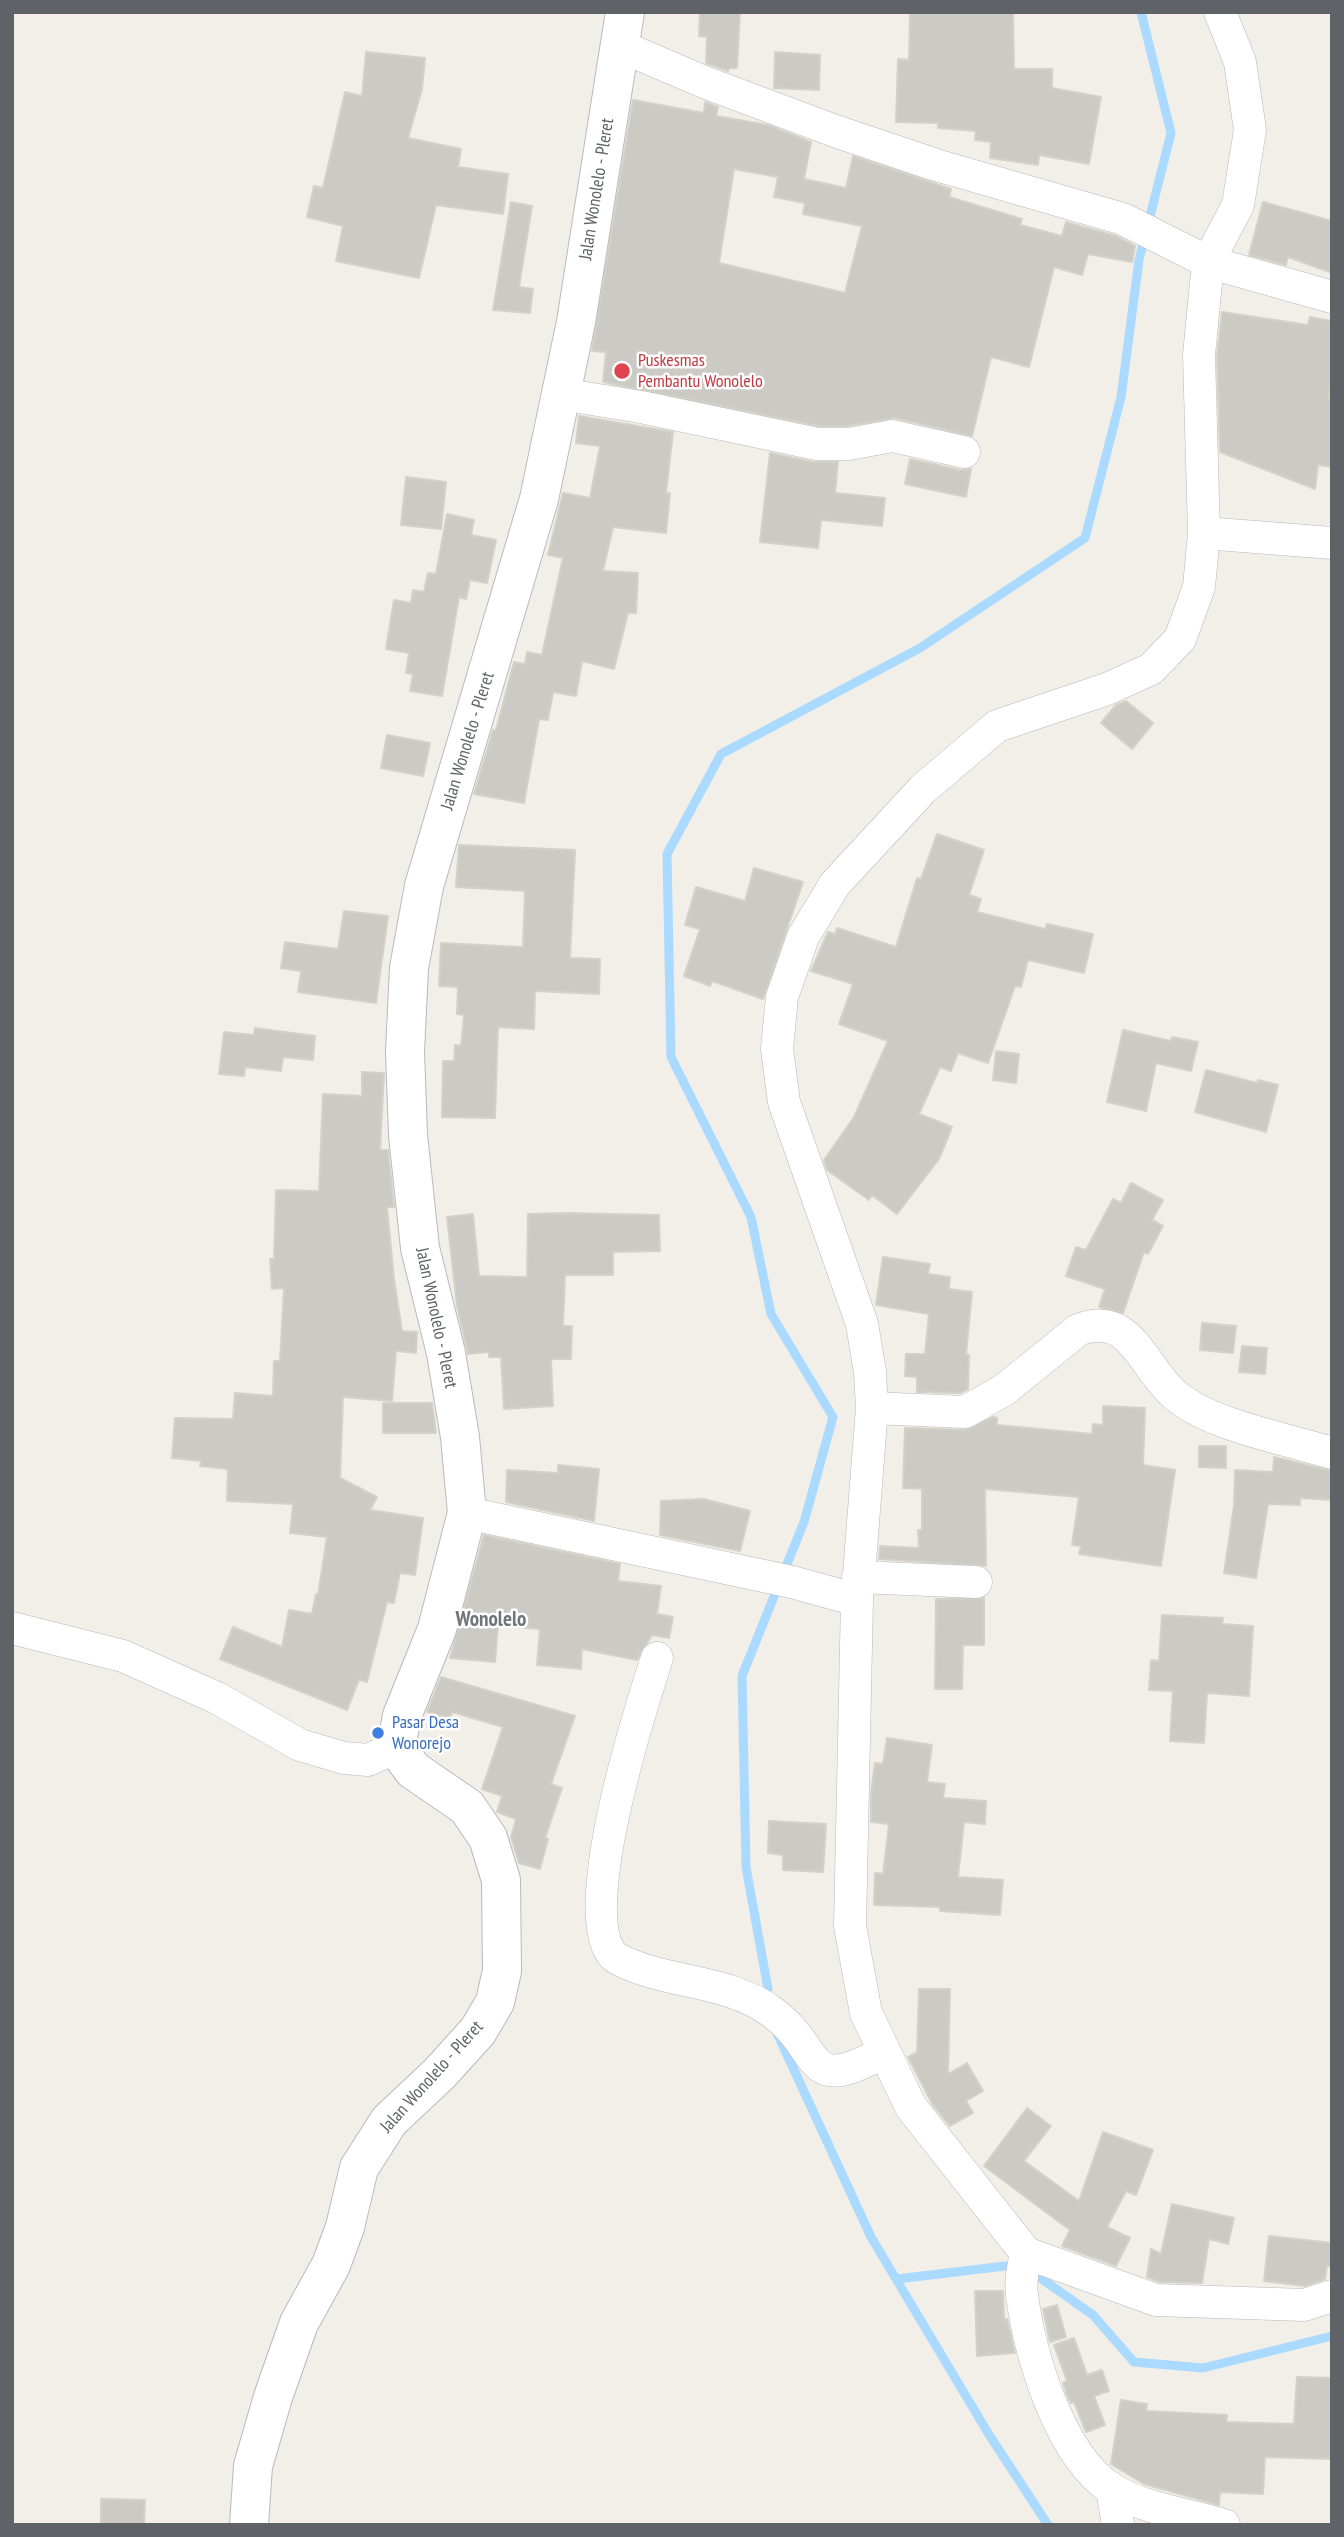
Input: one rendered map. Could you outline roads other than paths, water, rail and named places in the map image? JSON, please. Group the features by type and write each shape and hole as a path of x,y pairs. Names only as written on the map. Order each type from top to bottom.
{"main road":[{"name":"Jalan Wonolelo - Pleret","path":"249,2525 253,2466 273,2397 299,2323 331,2265 345,2227 359,2168 389,2121 440,2073 478,2031 495,2002 502,1970 501,1880 488,1838 467,1807 412,1770 402,1760 396,1747 402,1716 437,1629 467,1513 460,1437 446,1353 420,1248 405,1052 410,968 424,886 539,499 576,322 622,29"}],"street":[{"path":"1220,12 1240,62 1250,130 1238,205 1208,262 1199,355 1204,533 1199,587 1180,639 1151,669 1108,689 997,726 923,789 835,884 803,937 782,997 777,1049 782,1088 862,1324 872,1408 858,1589 850,1926 866,2013 911,2107 1026,2253 1156,2300 1304,2305 1332,2296"},
{"path":"622,29 704,82 936,165 1123,219 1163,242 1208,262 1332,297"},
{"path":"561,394 641,407 817,444 849,443 892,436 964,452"},
{"path":"1204,533 1332,543"},
{"path":"872,1408 965,1412 984,1404 1078,1331 1096,1323 1114,1326 1128,1338 1173,1394 1195,1411 1332,1453"},
{"path":"467,1513 792,1582 858,1589 976,1582"},
{"path":"12,1628 123,1656 217,1698 300,1745 344,1758 368,1760 396,1747"},
{"path":"657,1658 630,1744 611,1825 599,1912 603,1941 613,1956 635,1967 733,1993 772,2012 789,2027 817,2066 827,2071 860,2066 884,2052"},
{"path":"1026,2253 1022,2293 1035,2353 1059,2423 1090,2470 1112,2489 1132,2498 1224,2525"},
{"path":"1112,2489 1118,2525"}],"waterway":[{"path":"768,1989 746,1867 742,1676 804,1522 833,1417 771,1314 751,1217 671,1057 667,854 721,754 920,648 1085,538 1121,397 1139,260 1171,133 1141,12"},
{"path":"777,2033 871,2237 988,2433 1048,2525"},
{"path":"897,2279 1005,2266"},
{"path":"1032,2272 1093,2315 1134,2362 1203,2368 1332,2336"}],"place":[{"name":"Puskesmas Pembantu Wonolelo","path":"622,371"},
{"name":"Pasar Desa Wonorejo","path":"378,1733"}],"district":[{"name":"Wonolelo","path":"491,1620"}]}
